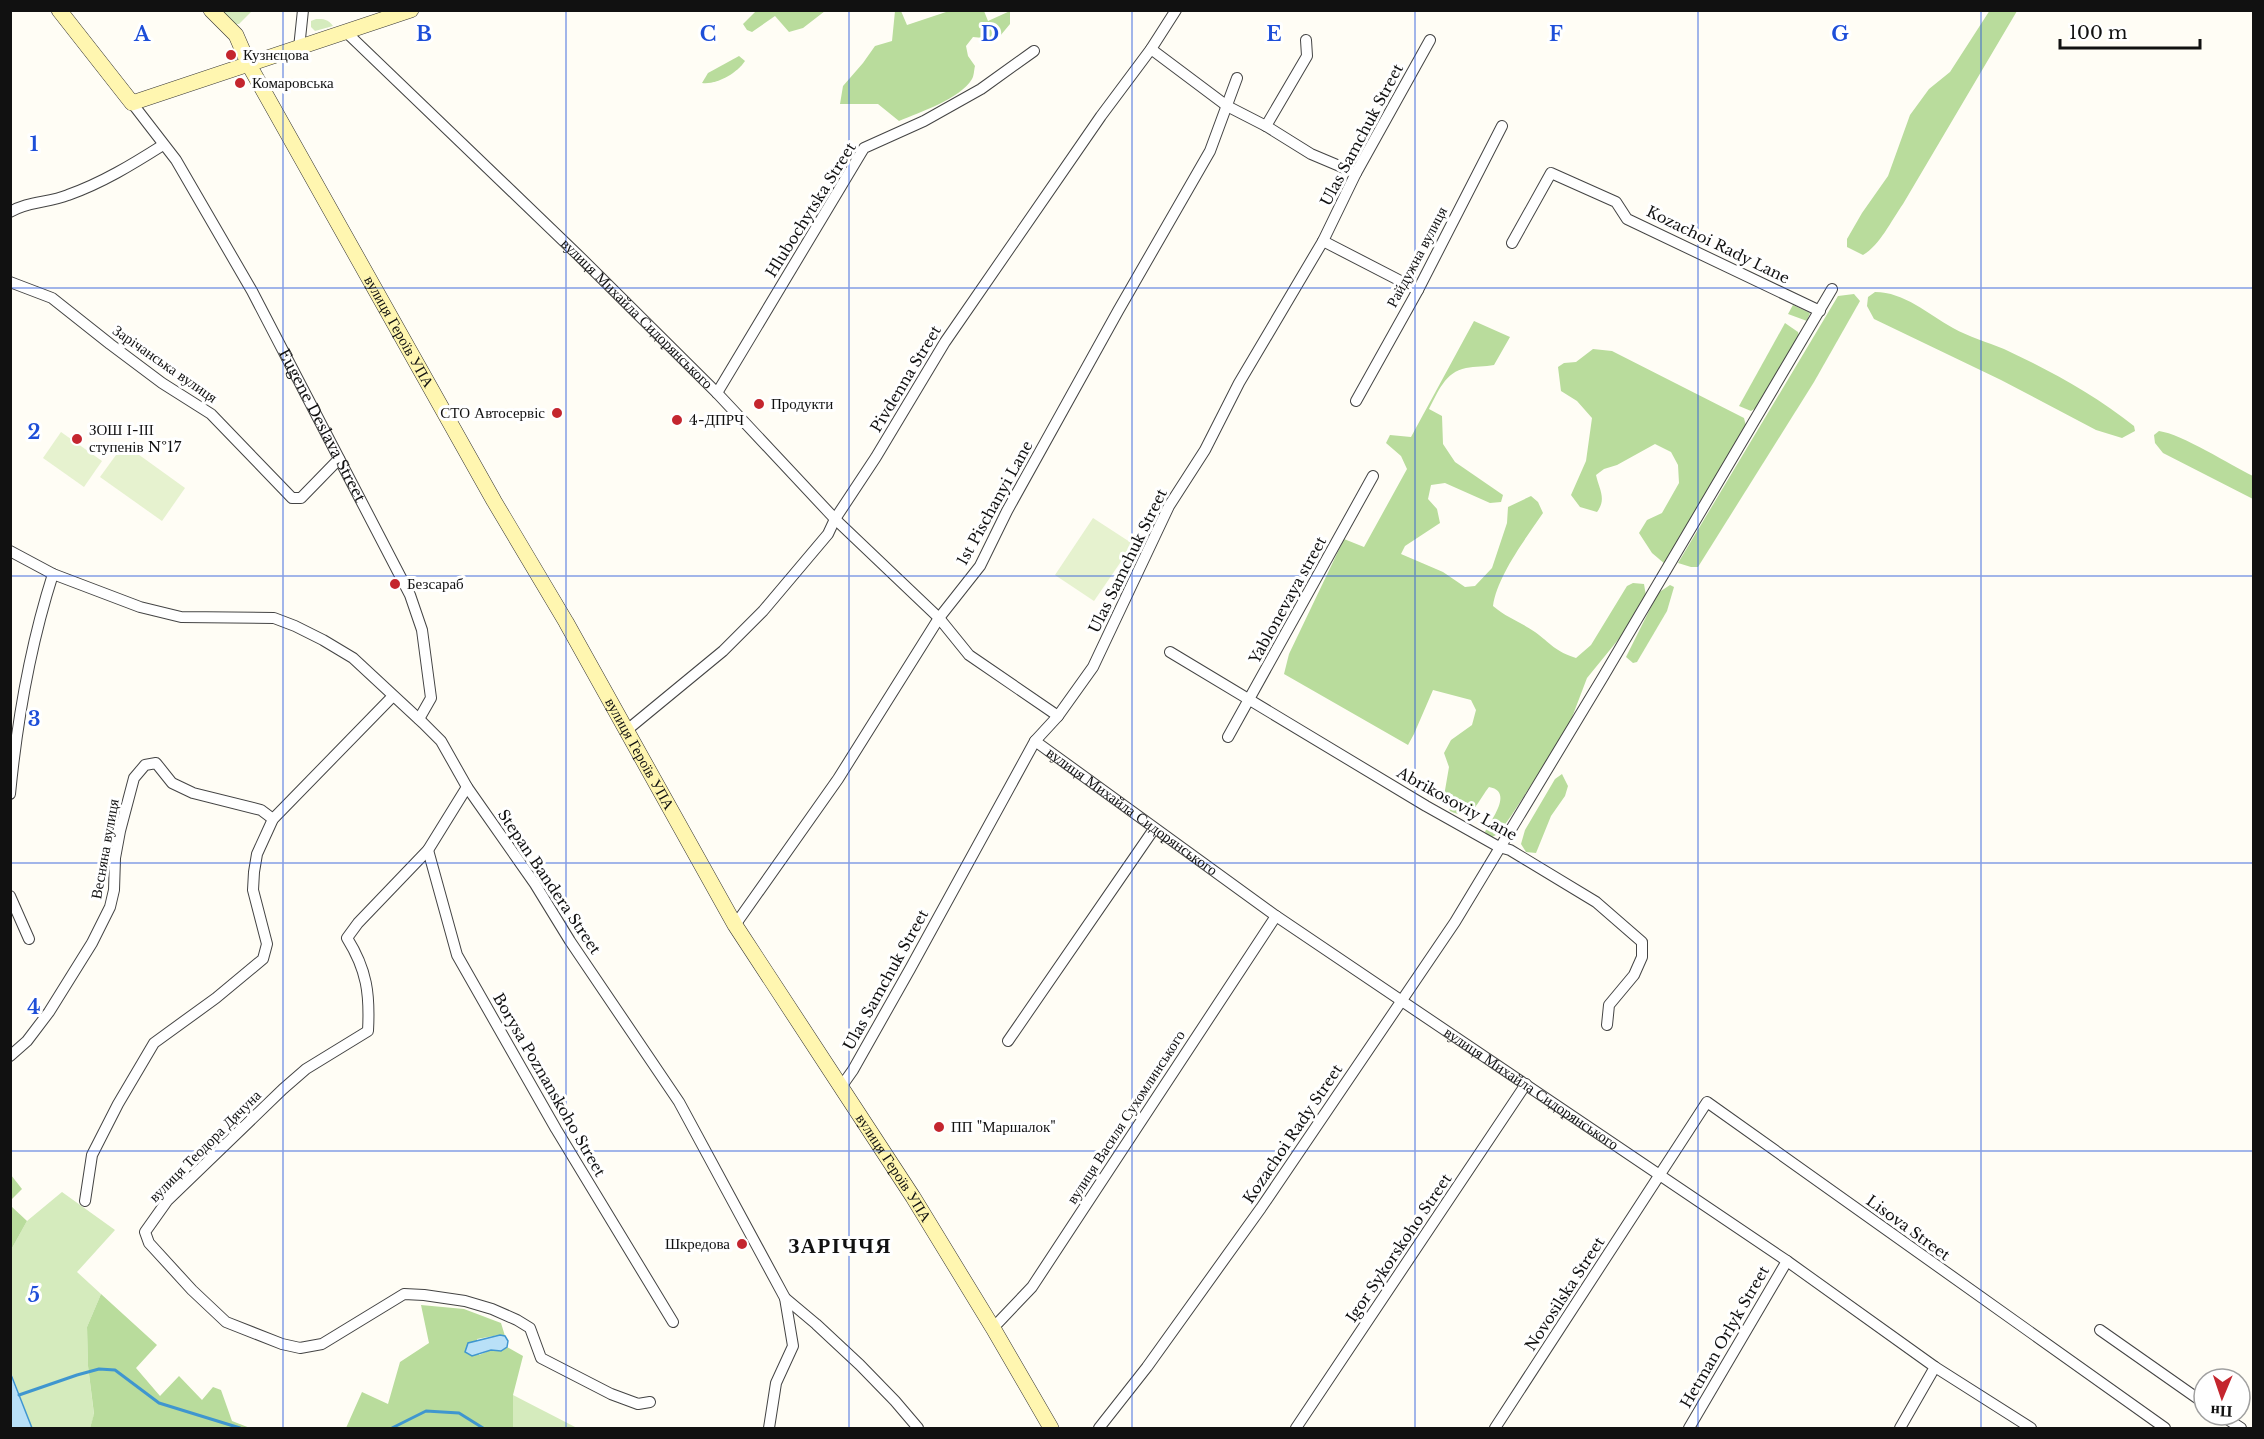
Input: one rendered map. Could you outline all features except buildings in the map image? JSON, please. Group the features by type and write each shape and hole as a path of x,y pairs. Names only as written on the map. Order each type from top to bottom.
{"street":[{"name":"Eugene Deslava Street","path":"59,10 176,160 252,291 410,596 422,630 431,698 419,719"},
{"path":"211,10 236,35 249,65"},
{"path":"299,48 303,10"},
{"path":"132,103 411,10"},
{"name":"Pivdenna Street","path":"627,730 723,651 755,619 828,534 835,519 876,457 945,342 1176,10"},
{"name":"вулиця Михайла Сидорянського","path":"346,32 577,254 717,393 835,519 939,618 969,655 1058,716"},
{"path":"1266,126 1307,56 1306,40"},
{"name":"Ulas Samchuk Street","path":"841,1087 910,969 1035,741 1058,716 1092,668 1168,506 1205,450 1239,383 1323,241 1356,172 1430,40"},
{"path":"1151,49 1227,106 1266,126 1311,154 1356,172"},
{"name":"Hlubochytska Street","path":"717,393 864,148 924,121 981,89 1034,51"},
{"name":"вулиця Героїв УПА","path":"249,65 435,398 627,730 735,925 913,1197 1051,1428"},
{"name":"1st Pischanyi Lane","path":"735,925 838,779 939,618 980,566 1007,511 1210,151 1237,78"},
{"name":"Райдужна вулиця","path":"1356,401 1418,290 1502,126"},
{"path":"10,213 21,206 67,196 116,173 163,145"},
{"name":"Kozachoi Rady Lane","path":"1512,243 1551,173 1616,202 1628,219 1820,311"},
{"path":"1323,241 1418,290"},
{"name":"Зарічанська вулиця","path":"10,282 52,298 127,357 211,414 292,498 301,498 339,459"},
{"name":"Kozachoi Rady Street","path":"1099,1428 1147,1367 1261,1209 1455,922 1832,289"},
{"name":"Yablonevaya street","path":"1228,737 1373,476"},
{"name":"Stepan Bandera Street","path":"10,551 53,574 140,607 181,617 274,618 323,640 353,658 419,719 441,741 467,787 535,884 570,941 679,1102 785,1298 860,1365 918,1428"},
{"path":"10,794 16,735 38,630 53,574"},
{"name":"Abrikosoviy Lane","path":"1170,652 1426,806 1499,847 1510,850 1596,902 1642,942 1642,957 1634,975 1609,1005 1607,1025"},
{"path":"85,1201 92,1155 133,1077 154,1043 216,998 263,959 267,944 253,890 254,872 257,854 273,819 393,696"},
{"name":"вулиця Михайла Сидорянського","path":"1035,741 1276,916 1787,1261 1935,1367 2031,1428"},
{"name":"Весняна вулиця","path":"10,1056 27,1041 49,1012 92,943 110,907 120,831 134,778 145,765 156,763 172,783 193,793 261,810 273,819"},
{"name":"вулиця Теодора Дячуна","path":"467,787 428,850 358,923 347,938 355,952 370,1001 368,1031 306,1069 284,1089 167,1201 145,1232 146,1236 149,1243 192,1290 226,1322 282,1344 300,1348 322,1344 404,1294 424,1294 465,1301 517,1320 530,1328 541,1358 610,1394 638,1404 651,1402"},
{"path":"1008,1041 1154,829"},
{"name":"Borysa Poznanskoho Street","path":"428,850 457,955 556,1129 673,1322"},
{"path":"10,896 29,939"},
{"name":"вулиця Василя Сухомлинського","path":"993,1328 1032,1287 1276,916"},
{"name":"Igor Sykorskoho Street","path":"1296,1428 1526,1084"},
{"name":"Lisova Street","path":"1659,1175 1707,1102 1916,1253 2165,1428"},
{"name":"Novosilska Street","path":"1495,1428 1659,1175"},
{"name":"Hetman Orlyk Street","path":"1689,1428 1787,1261"},
{"path":"769,1428 776,1383 793,1346 785,1298"},
{"path":"2100,1330 2192,1395"},
{"path":"1900,1428 1935,1367"}],"green space":[{"path":"1990,10 2017,11 1880,239 1863,255 1847,247 1847,239 1862,213 1888,176 1910,115 1929,89 1950,72"},
{"path":"221,11 252,11 239,24 234,24"},
{"path":"756,11 825,11 803,28 789,32 775,16 752,32 747,30 743,24"},
{"path":"895,11 901,11 907,25 949,11 984,11 988,21 1010,11 1010,24 1000,36 973,37 966,46 968,56 975,66 973,78 958,93 899,121 878,104 840,104 843,86 875,46 892,41"},
{"path":"326,20 333,26 315,31 311,27 311,21"},
{"path":"739,56 745,61 732,74 714,82 702,83 708,73"},
{"path":"1875,292 1906,300 1959,331 2004,349 2055,374 2119,415 2134,426 2135,431 2122,438 2096,430 2001,380 1874,319 1867,306 1868,297"},
{"path":"1854,294 1860,301 1814,382 1698,567 1678,563 1838,296"},
{"path":"1793,305 1810,313 1807,321 1788,314"},
{"path":"1474,321 1510,337 1494,365 1466,368 1447,378 1429,409 1442,416 1443,444 1455,462 1503,495 1501,502 1490,503 1445,483 1431,485 1428,499 1437,509 1440,523 1405,546 1401,554 1443,572 1465,587 1475,586 1492,568 1507,523 1508,507 1531,496 1538,502 1543,513 1506,570 1493,606 1535,632 1558,650 1576,658 1591,645 1627,586 1633,583 1644,584 1646,596 1631,624 1587,678 1571,720 1560,741 1511,816 1498,834 1490,838 1485,832 1499,806 1500,794 1496,790 1489,787 1474,809 1464,814 1450,811 1444,796 1449,767 1444,753 1451,740 1472,725 1476,710 1471,700 1433,690 1408,745 1284,674 1289,654 1344,539 1364,547 1407,469 1401,456 1386,443 1390,435 1411,437"},
{"path":"1785,323 1798,332 1799,336 1756,408 1751,411 1739,406"},
{"path":"1593,349 1612,351 1744,418 1746,426 1665,564 1652,553 1639,533 1647,520 1662,513 1679,483 1678,465 1671,452 1655,444 1596,475 1602,498 1597,512 1580,507 1571,495 1586,461 1592,418 1577,401 1561,391 1558,367 1564,363 1576,362"},
{"path":"2159,431 2193,444 2253,476 2253,499 2163,453 2155,443 2154,435"},
{"path":"61,432 102,461 84,487 43,458"},
{"path":"124,444 185,488 162,521 100,477"},
{"path":"1093,518 1133,544 1094,601 1055,575"},
{"path":"1670,585 1674,587 1667,611 1637,662 1633,663 1626,657 1658,593"},
{"path":"1562,774 1568,786 1565,796 1551,816 1536,853 1526,852 1521,844 1525,830 1555,779"},
{"path":"11,1175 22,1189 11,1200"},
{"path":"62,1192 115,1230 77,1272 101,1294 87,1327 88,1366 94,1415 90,1428 32,1428 11,1372 11,1250 27,1221"},
{"path":"11,1206 27,1221 11,1250"},
{"path":"101,1294 157,1345 136,1368 160,1396 179,1376 202,1400 213,1387 221,1390 232,1421 250,1428 90,1428 94,1414 88,1366 87,1327"},
{"path":"421,1305 464,1309 501,1323 505,1336 477,1339 479,1355 491,1350 501,1351 507,1347 523,1356 513,1395 513,1428 346,1428 362,1392 388,1404 400,1362 429,1343"},
{"path":"513,1395 577,1428 513,1428"}],"water":[{"path":"500,1335 505,1336 508,1341 507,1347 501,1351 491,1350 472,1356 465,1352 468,1343"},
{"path":"10,1372 32,1428 11,1428"}],"waterway":[{"path":"19,1395 99,1369 115,1370 159,1403 240,1428"},
{"path":"392,1428 426,1411 459,1413 483,1428"}],"place":[{"name":"Кузнєцова","path":"231,55"},
{"name":"Комаровська","path":"240,83"},
{"name":"Продукти","path":"759,404"},
{"name":"СТО Автосервіс","path":"557,413"},
{"name":"4-ДПРЧ","path":"677,420"},
{"name":"ЗОШ І-ІІІ ступенів №17","path":"77,439"},
{"name":"Безсараб","path":"395,584"},
{"name":"ПП \"Маршалок\"","path":"939,1127"},
{"name":"Шкредова","path":"742,1244"}],"district":[{"name":"ЗАРІЧЧЯ","path":"840,1246"}]}
